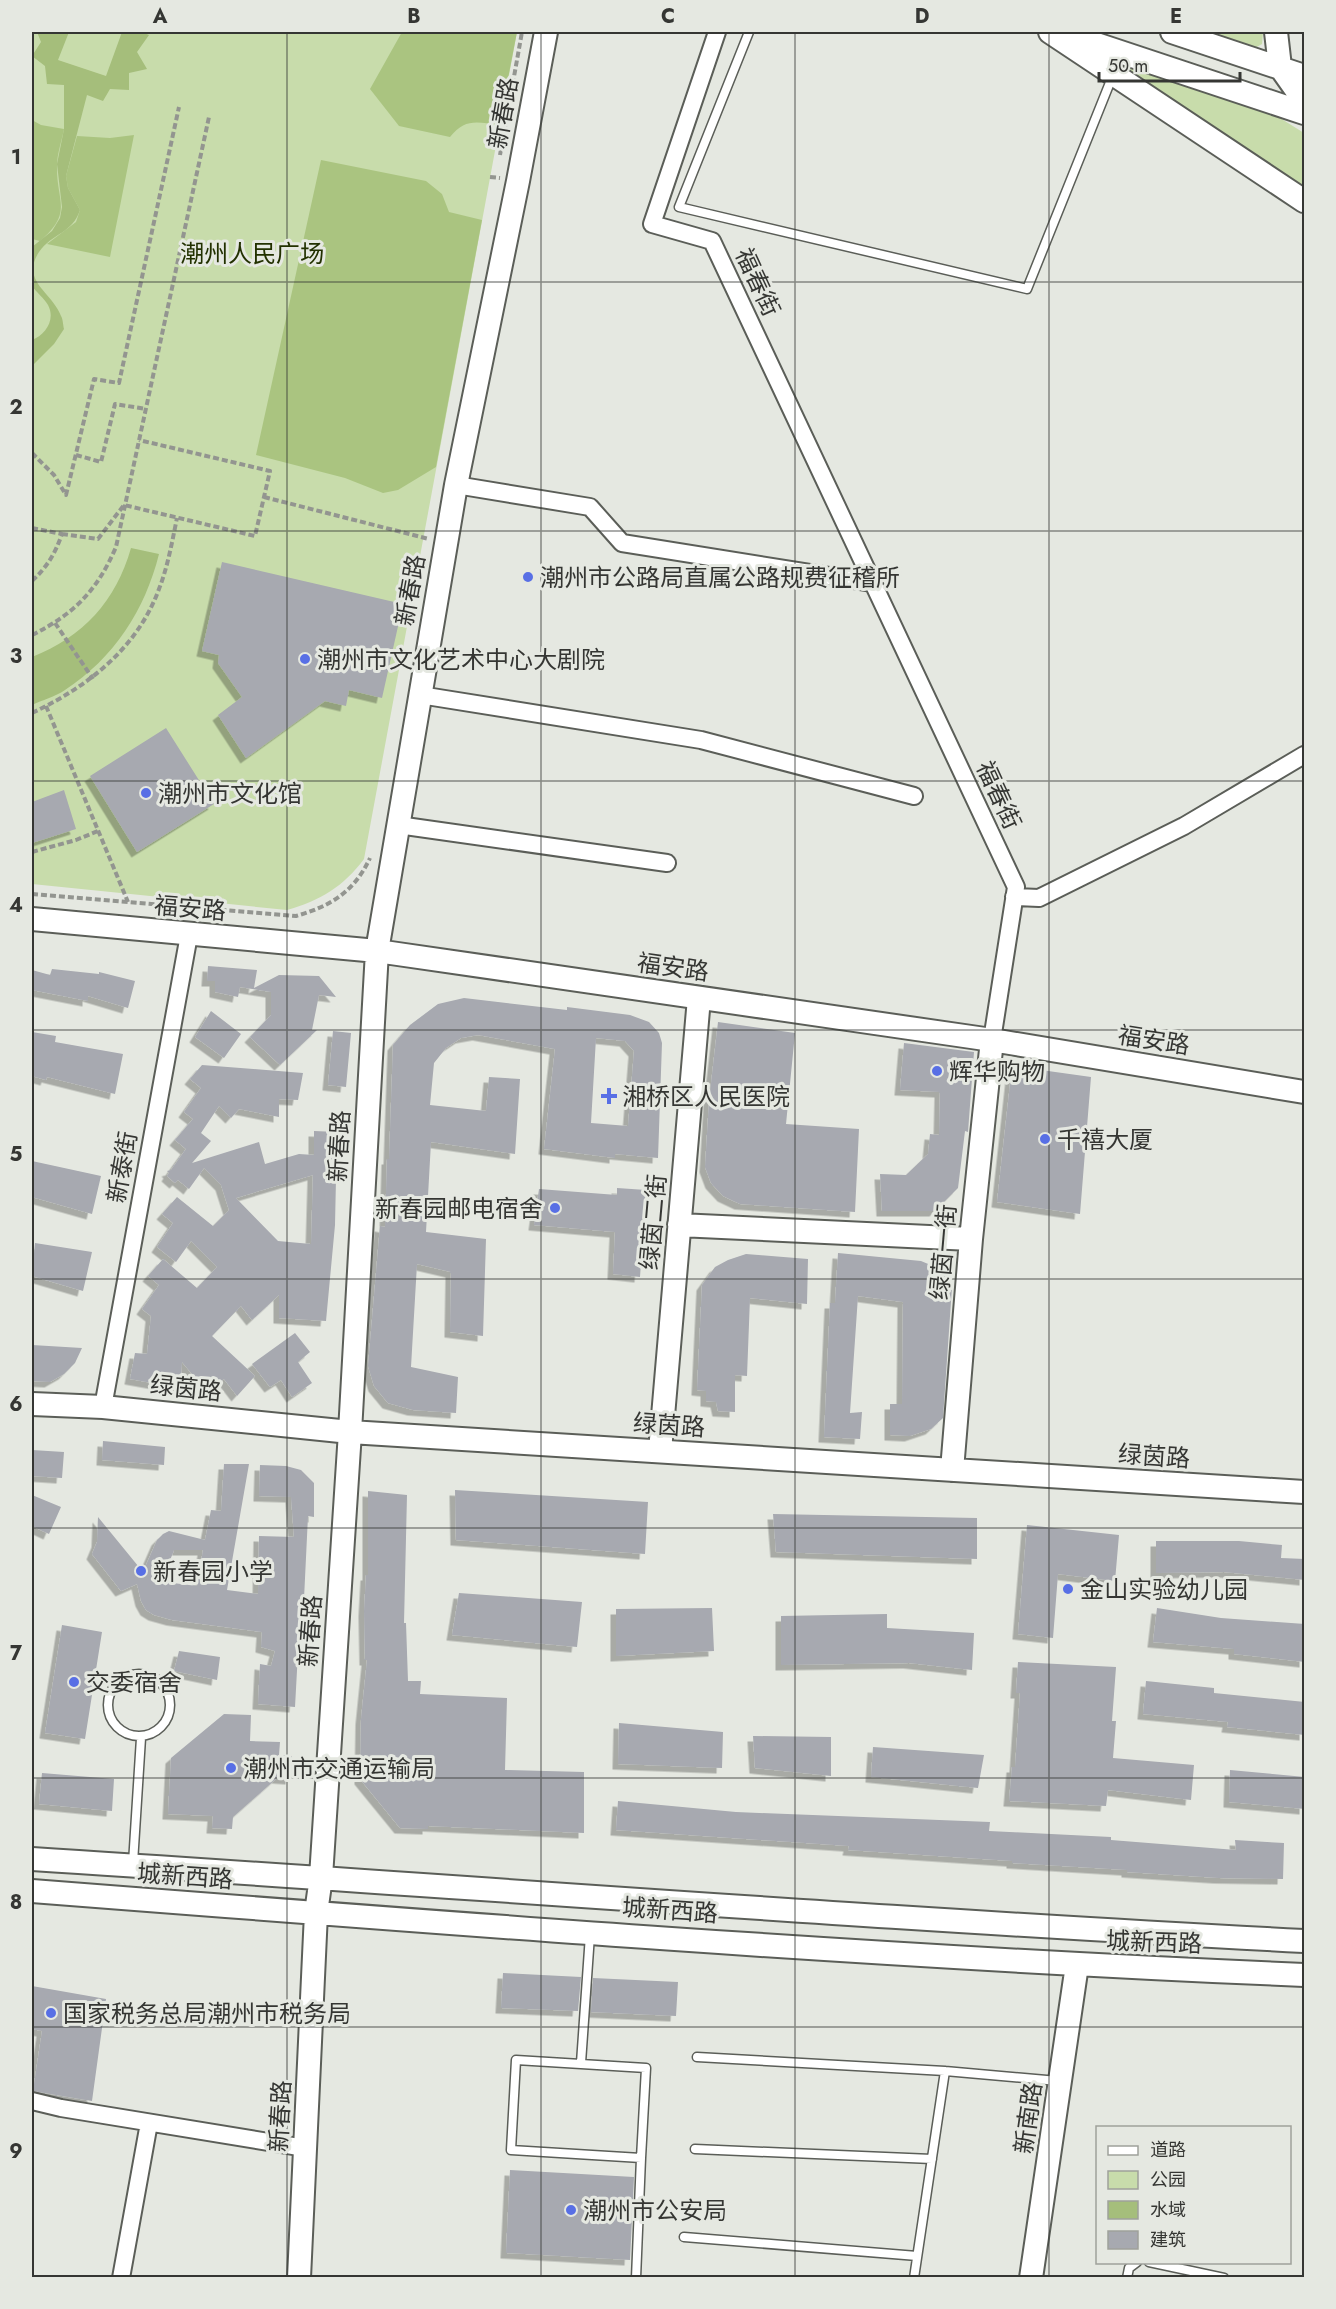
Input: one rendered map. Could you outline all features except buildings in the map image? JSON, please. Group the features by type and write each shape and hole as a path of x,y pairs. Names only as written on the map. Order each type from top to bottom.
{"street":[{"name":"新春路","path":"299,2277 316,1913 321,1877 350,1432 377,951 456,485 519,181 546,32"},
{"name":"福春街","path":"717,32 652,224 712,241 1016,887 992,1040"},
{"path":"1050,32 1305,201"},
{"path":"1059,32 1305,113"},
{"path":"1172,32 1305,76"},
{"path":"1276,32 1280,67 1305,101"},
{"path":"456,485 590,507 622,543 873,583"},
{"path":"420,695 702,740 914,796"},
{"path":"1014,897 1039,898 1184,826 1305,756"},
{"path":"398,825 667,863"},
{"name":"福安路","path":"32,919 377,951 992,1040 1305,1092"},
{"name":"新泰街","path":"103,1407 189,935"},
{"name":"绿茵二街","path":"660,1451 699,998"},
{"name":"绿茵一街","path":"952,1470 971,1239 992,1040"},
{"path":"680,1225 971,1239"},
{"name":"绿茵路","path":"32,1404 103,1407 350,1432 1305,1492"},
{"name":"城新西路","path":"32,1859 1057,1928 1305,1941"},
{"name":"城新西路","path":"32,1891 316,1913 1077,1965 1305,1975"},
{"name":"新南路","path":"1031,2277 1077,1965"},
{"path":"32,2101 60,2108 305,2148"},
{"path":"121,2277 150,2122"}],"lane":[{"path":"749,32 679,207 1027,289 1114,74"},
{"path":"141,1674 152,1676 160,1682 170,1700 170,1711 160,1729 141,1738 122,1732 114,1725 107,1706 109,1695 121,1679 141,1674"},
{"path":"133,1865 141,1738"},
{"path":"581,2063 590,1932"},
{"path":"697,2058 945,2071 1060,2081"},
{"path":"636,2277 646,2068 516,2060 511,2150 641,2158"},
{"path":"914,2277 945,2071"},
{"path":"695,2150 932,2159"},
{"path":"684,2236 917,2256"},
{"path":"1127,2277 1129,2268 1134,2264"},
{"path":"1159,2264 1224,2277"}],"path":[{"path":"494,189 522,32"},
{"path":"32,453 54,475 66,495 94,379 119,384 179,107"},
{"path":"32,635 55,623 75,608 94,588 107,568 116,547 209,117"},
{"path":"76,455 101,462 115,404 146,410"},
{"path":"124,505 255,536 270,471 139,440"},
{"path":"264,497 430,539"},
{"path":"32,528 98,539 124,505"},
{"path":"32,713 62,699 93,679 124,647 145,619 159,591 177,518"},
{"path":"428,551 432,528"},
{"path":"32,581 45,569 55,553 62,534"},
{"path":"55,623 93,679"},
{"path":"46,706 128,902"},
{"path":"32,852 76,840 98,831"},
{"path":"32,894 296,916 322,909 342,895 361,876 374,849"}],"green space":[{"name":"潮州人民广场","path":"32,32 517,32 364,859 340,885 321,897 287,910 32,884"},
{"path":"1210,32 1263,32 1262,44 1255,48"},
{"path":"1105,57 1259,105 1304,133 1304,186"}],"shaded area":[{"path":"402,32 517,32 499,125 478,122 466,124 450,137 399,126 370,89"},
{"path":"32,120 41,125 64,129 57,165 60,214 57,222 40,241 32,239"},
{"path":"134,135 110,257 47,244 76,222 80,210 68,188 66,176 77,136 110,138"},
{"path":"321,160 426,181 442,194 449,212 482,220 436,467 398,490 383,493 345,478 256,455"}],"water":[{"path":"37,32 69,32 58,60 106,76 122,32 142,32 149,35 137,52 147,69 129,73 129,90 110,89 103,101 87,95 66,176 68,188 80,210 72,224 39,252 33,271 35,279 57,308 64,329 54,344 32,366 32,340 45,331 51,316 48,305 32,286 32,247 52,231 60,218 62,207 57,164 64,129 64,85 47,84 45,66 32,56 41,42"},
{"path":"131,548 159,554 145,594 125,631 113,648 83,677 61,692 32,705 32,657 67,639 95,615 107,601 116,585"}],"place":[{"name":"潮州市公路局直属公路规费征稽所","path":"528,577"},
{"name":"潮州市文化艺术中心大剧院","path":"305,659"},
{"name":"潮州市文化馆","path":"146,793"},
{"name":"辉华购物","path":"937,1071"},
{"name":"湘桥区人民医院","path":"609,1096"},
{"name":"千禧大厦","path":"1045,1139"},
{"name":"新春园邮电宿舍","path":"555,1208"},
{"name":"新春园小学","path":"141,1571"},
{"name":"金山实验幼儿园","path":"1068,1589"},
{"name":"交委宿舍","path":"74,1682"},
{"name":"潮州市交通运输局","path":"231,1768"},
{"name":"国家税务总局潮州市税务局","path":"51,2013"},
{"name":"潮州市公安局","path":"571,2210"}]}
